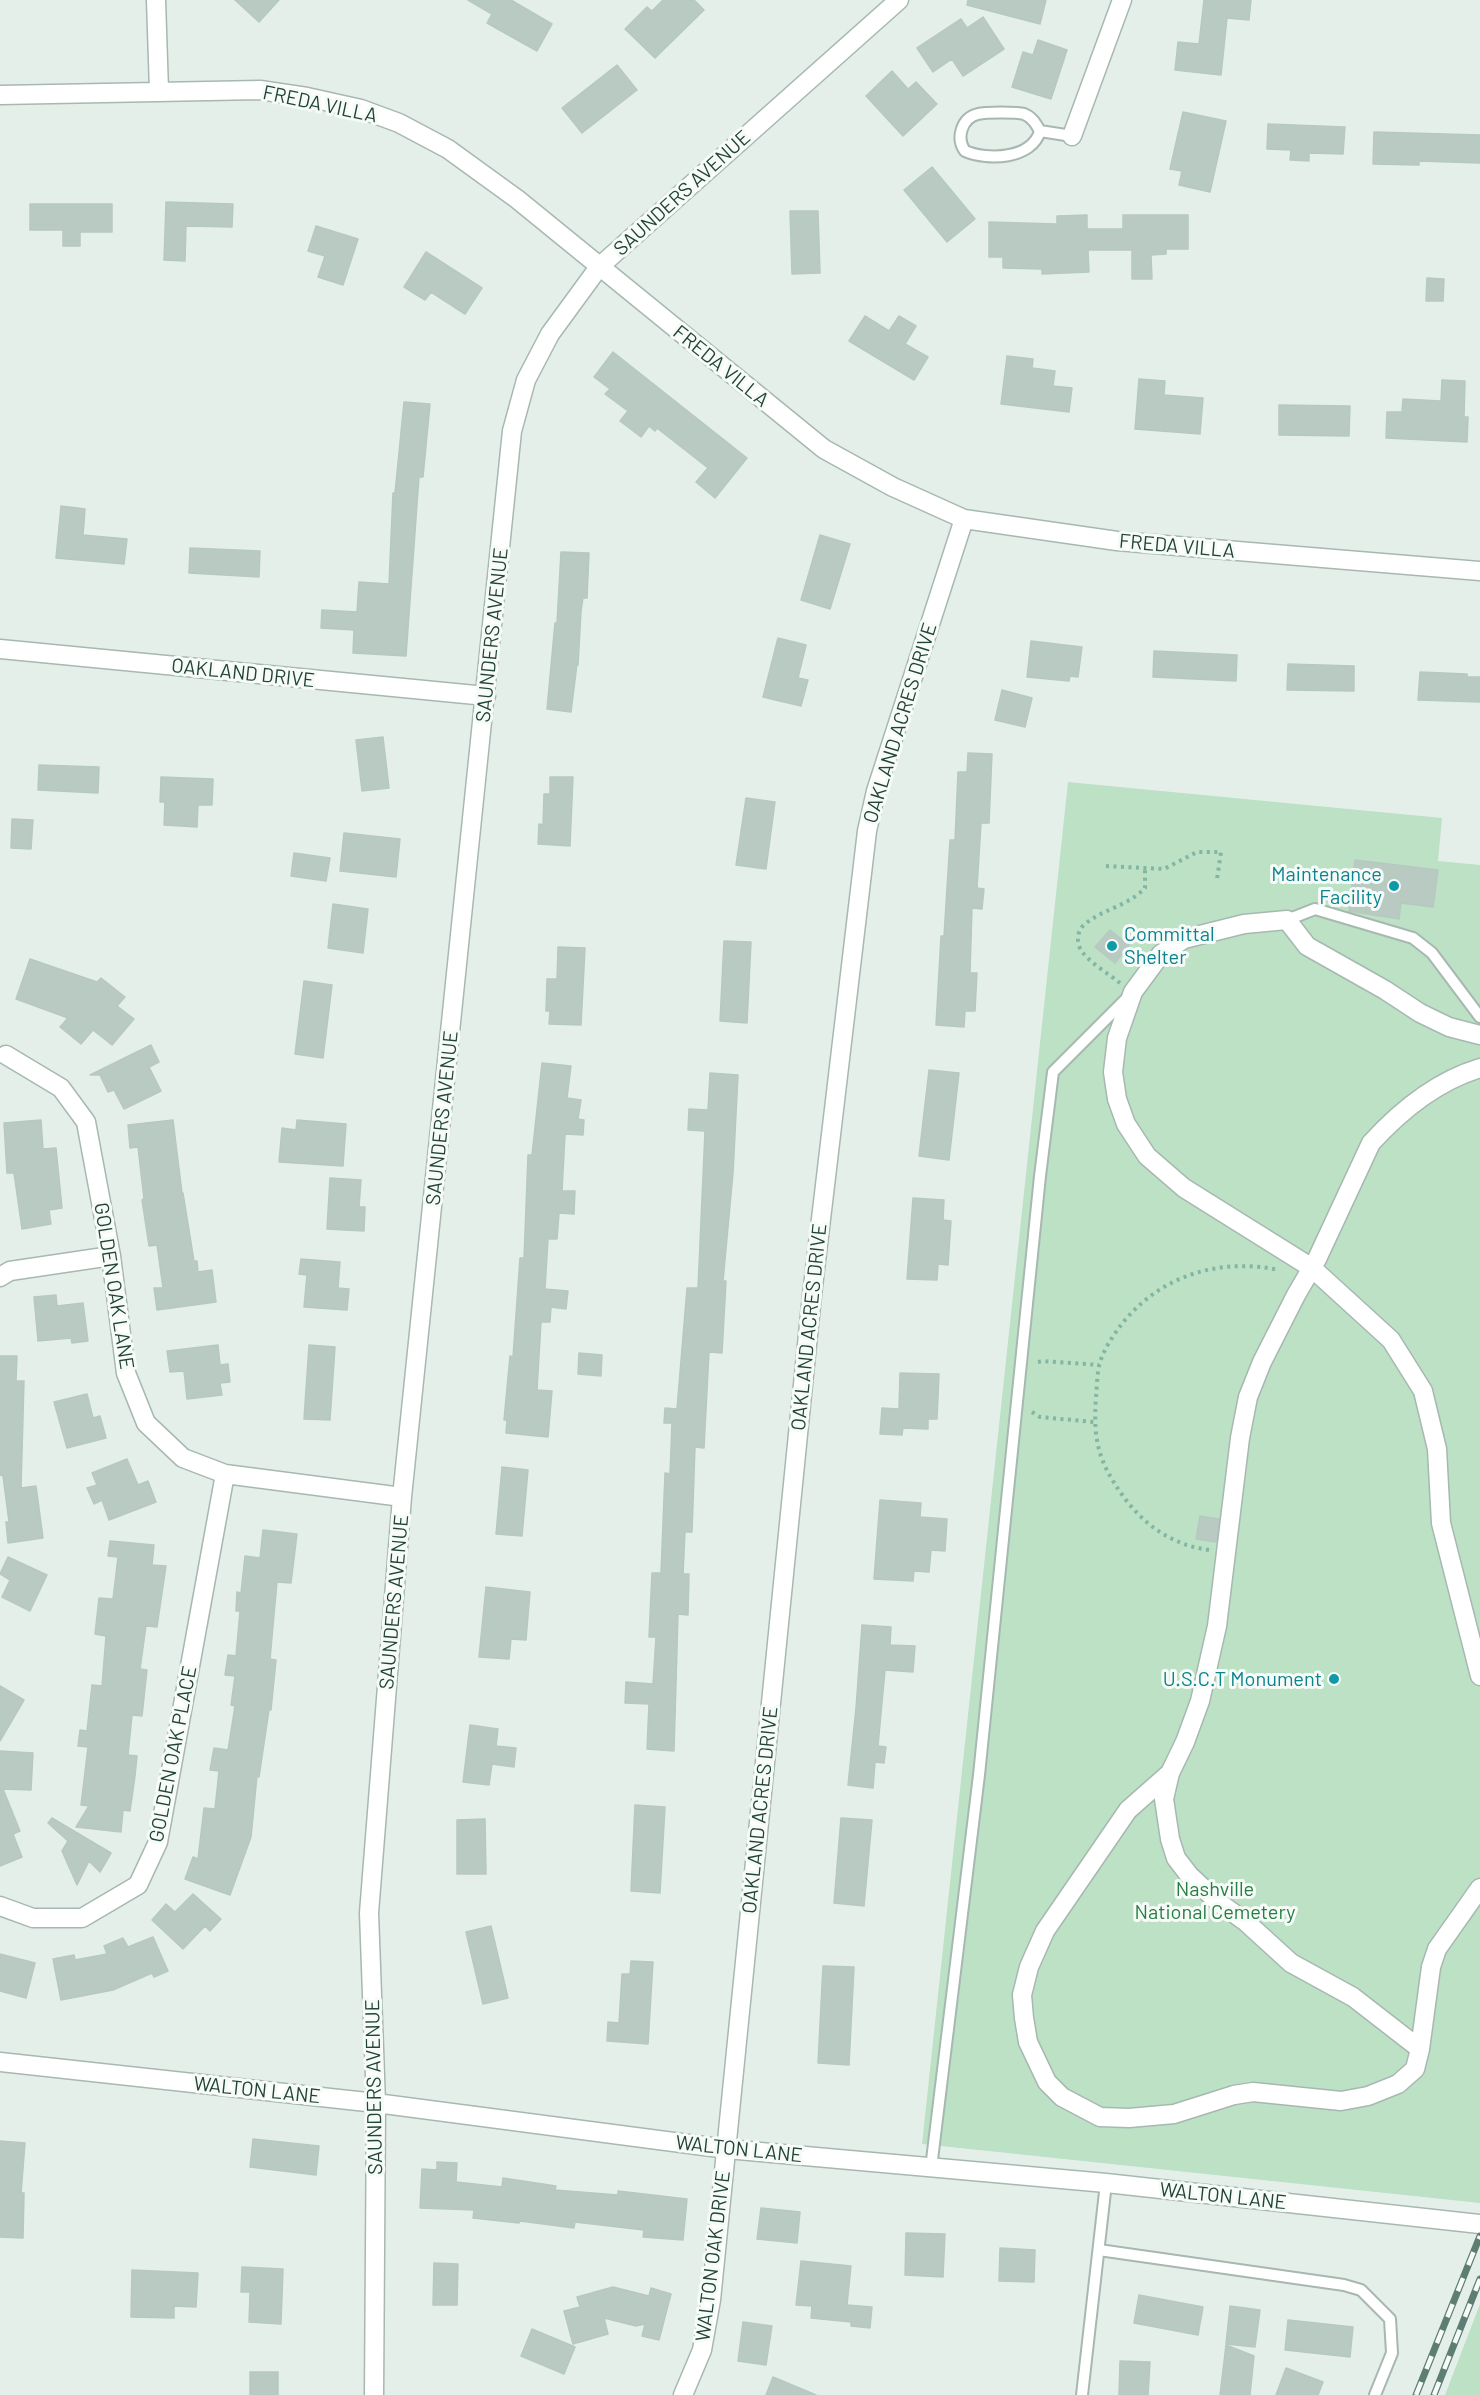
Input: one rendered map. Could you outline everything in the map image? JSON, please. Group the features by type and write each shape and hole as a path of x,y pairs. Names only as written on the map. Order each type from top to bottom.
{"street":[{"path":"156,0 159,92"},
{"name":"SAUNDERS AVENUE","path":"374,2395 376,2103 369,1913 402,1497 512,431 526,380 550,334 599,267 899,0"},
{"path":"1072,136 1122,0"},
{"name":"FREDA VILLA","path":"0,94 260,90 307,97 361,109 399,123 448,149 508,193 824,449 893,487 964,519 1117,541 1480,571"},
{"name":"OAKLAND ACRES DRIVE","path":"727,2149 812,1295 867,831 876,792 964,519"},
{"name":"OAKLAND DRIVE","path":"0,649 486,696"},
{"path":"1480,1035 1449,1027 1420,1013 1385,990 1307,946 1287,920 1244,924 1184,939 1161,954 1133,992 1117,1038 1113,1072 1117,1099 1126,1124 1147,1156 1184,1188 1309,1273 1391,1340 1423,1391 1437,1449 1441,1523 1480,1676"},
{"name":"GOLDEN OAK LANE","path":"6,1055 61,1088 86,1122 111,1256 126,1373 146,1423 183,1458 225,1474 402,1497"},
{"path":"1420,2049 1353,1997 1292,1963 1189,1875 1176,1858 1170,1839 1164,1799 1170,1773 1185,1742 1200,1701 1217,1626 1248,1397 1262,1362 1309,1273 1371,1143 1385,1127 1418,1099 1467,1072 1480,1068"},
{"path":"0,1277 10,1271 111,1256"},
{"name":"GOLDEN OAK PLACE","path":"0,1906 33,1918 82,1918 138,1885 158,1842 225,1474"},
{"path":"1170,1773 1128,1810 1045,1931 1029,1967 1022,1995 1028,2042 1047,2082 1062,2097 1100,2117 1129,2118 1174,2114 1234,2095 1253,2092 1341,2101 1368,2096 1398,2084 1415,2070 1431,1967 1437,1949 1480,1888"},
{"name":"WALTON LANE","path":"0,2062 376,2103 727,2149 1106,2183 1480,2224"},
{"name":"WALTON OAK DRIVE","path":"683,2395 702,2350 711,2300 727,2149"}],"lane":[{"path":"1040,131 1037,141 1023,151 1010,156 973,155 965,151 960,140 961,130 967,120 977,114 1023,113 1033,120 1040,131 1072,136"},
{"path":"1287,920 1316,909 1413,938 1432,953 1480,1017"},
{"path":"931,2168 979,1775 1040,1176 1053,1072 1133,992"},
{"path":"1082,2395 1106,2183"},
{"path":"1099,2250 1344,2285 1361,2290 1390,2319 1392,2353 1375,2395"}],"path":[{"path":"1106,866 1145,870 1164,869 1197,852 1221,852 1216,879"},
{"path":"1133,992 1083,953 1078,935 1084,925 1137,897 1144,888 1145,870"},
{"path":"1226,1553 1203,1550 1167,1537 1148,1525 1133,1511 1104,1464 1095,1440 1094,1422 1099,1365 1113,1337 1137,1306 1180,1277 1219,1266 1264,1267 1309,1273"},
{"path":"1038,1362 1043,1360 1099,1365"},
{"path":"1032,1412 1040,1417 1094,1422"}],"green space":[{"name":"Nashville National Cemetery","path":"1068,782 1442,818 1438,861 1480,865 1480,2203 922,2144"},
{"path":"1480,2304 1480,2395 1445,2395"}],"building":[{"path":"235,0 279,0 259,22"},
{"path":"468,0 511,0 552,24 537,51 487,23 492,14"},
{"path":"663,0 694,0 704,10 655,58 625,29 647,7 652,11"},
{"path":"968,0 1046,0 1040,24 967,5"},
{"path":"1204,0 1251,0 1249,20 1227,18 1221,75 1175,70 1178,42 1199,44"},
{"path":"983,17 1004,49 963,76 952,59 933,72 917,48 961,19 967,28"},
{"path":"1038,40 1067,50 1051,99 1012,87 1023,52 1033,55"},
{"path":"617,65 637,90 582,133 562,108"},
{"path":"892,71 908,89 916,82 937,104 903,136 866,96"},
{"path":"1183,112 1226,121 1210,192 1179,185 1182,171 1170,169"},
{"path":"1268,124 1345,127 1343,154 1309,153 1309,161 1290,160 1291,150 1267,149"},
{"path":"1374,132 1480,135 1480,163 1419,161 1419,165 1373,164"},
{"path":"932,167 975,219 947,242 904,190"},
{"path":"166,202 233,204 232,227 186,226 185,261 164,260"},
{"path":"30,204 112,204 112,232 80,232 80,246 63,246 63,230 30,230"},
{"path":"790,211 818,211 820,273 792,274"},
{"path":"1087,215 1087,229 1123,229 1123,215 1188,215 1188,249 1166,249 1166,254 1151,255 1152,279 1132,279 1132,250 1088,250 1089,272 1042,274 1042,269 1003,268 1003,257 989,257 989,222 1057,224 1057,216"},
{"path":"316,226 358,239 343,285 318,277 325,256 308,251"},
{"path":"426,252 482,288 465,314 431,292 425,300 404,287"},
{"path":"1427,278 1444,279 1443,301 1426,301"},
{"path":"865,316 889,331 899,316 916,326 905,344 928,357 914,380 849,341"},
{"path":"613,352 747,458 715,498 696,482 708,468 657,428 655,431 649,426 641,437 620,421 628,411 605,394 610,389 594,377"},
{"path":"1007,356 1033,359 1032,368 1055,371 1053,386 1072,388 1069,412 1001,404"},
{"path":"1139,379 1165,381 1164,395 1203,398 1200,434 1135,429"},
{"path":"1442,380 1465,381 1464,417 1468,417 1467,442 1386,438 1387,412 1402,412 1403,399 1441,401"},
{"path":"404,402 430,404 423,477 419,477 406,656 353,653 354,630 321,628 322,610 357,612 359,582 389,584 393,493 395,493"},
{"path":"1279,405 1350,406 1349,436 1279,435"},
{"path":"61,506 85,509 83,535 127,539 124,564 56,558"},
{"path":"820,535 850,544 830,609 801,600"},
{"path":"190,548 260,551 259,577 189,573"},
{"path":"561,552 589,553 587,598 583,598 581,611 578,665 571,712 547,709 555,623 557,623"},
{"path":"778,638 806,645 798,678 808,680 801,706 763,697"},
{"path":"1031,641 1082,647 1078,677 1070,676 1069,681 1027,677"},
{"path":"1154,651 1237,655 1236,681 1153,677"},
{"path":"1288,664 1354,666 1354,691 1287,690"},
{"path":"1420,672 1467,674 1467,677 1480,677 1480,702 1418,700"},
{"path":"1002,690 1032,698 1025,727 995,720"},
{"path":"383,737 389,788 362,791 356,740"},
{"path":"968,753 992,754 989,823 981,823 977,888 984,889 982,909 972,908 970,973 977,973 975,1011 965,1011 964,1027 936,1025 950,840 955,840 958,772 967,772"},
{"path":"39,765 99,767 98,793 38,790"},
{"path":"161,777 213,779 212,805 198,805 197,827 164,825 165,802 160,802"},
{"path":"550,777 573,777 570,846 538,844 539,824 543,825 544,794 550,794"},
{"path":"746,798 775,802 766,869 736,865"},
{"path":"12,819 33,820 31,849 11,848"},
{"path":"344,833 400,839 396,877 340,871"},
{"path":"294,853 330,858 326,881 291,876"},
{"name":"Maintenance Facility","path":"1355,860 1438,870 1433,907 1401,903 1399,919 1349,911"},
{"path":"333,904 368,909 363,953 328,948"},
{"name":"Committal Shelter","path":"1110,930 1129,945 1115,963 1095,947"},
{"path":"724,941 751,942 747,1023 720,1021"},
{"path":"558,947 585,948 581,1025 549,1024 550,1011 546,1011 547,979 557,979"},
{"path":"30,959 97,982 101,978 125,997 117,1006 134,1019 112,1045 93,1030 81,1044 60,1027 68,1018 16,999"},
{"path":"304,981 332,985 323,1058 295,1054"},
{"path":"151,1045 159,1062 149,1067 161,1091 124,1109 114,1090 108,1092 100,1075 90,1075"},
{"path":"542,1063 571,1066 567,1098 581,1100 578,1119 584,1120 583,1135 565,1134 562,1191 575,1191 574,1214 559,1213 557,1239 548,1239 545,1289 568,1291 566,1309 551,1307 550,1322 541,1322 537,1390 552,1391 548,1437 506,1433 507,1420 504,1420 510,1356 513,1357 520,1258 524,1258 528,1155 532,1155"},
{"path":"929,1070 959,1073 949,1160 919,1156"},
{"path":"710,1073 738,1075 733,1173 723,1281 726,1281 722,1353 709,1352 704,1448 695,1447 692,1532 685,1532 683,1574 689,1574 688,1615 678,1614 674,1751 647,1749 649,1704 625,1703 626,1682 653,1684 656,1637 649,1637 652,1573 661,1573 665,1473 670,1474 672,1423 664,1423 665,1408 677,1409 687,1288 698,1288 705,1131 688,1130 689,1109 708,1110"},
{"path":"41,1120 43,1149 56,1148 62,1208 49,1210 51,1224 22,1229 14,1173 7,1173 4,1123"},
{"path":"173,1120 182,1193 194,1261 197,1261 198,1272 212,1270 216,1302 157,1310 154,1288 163,1288 157,1245 149,1246 142,1200 144,1199 138,1147 130,1148 128,1125"},
{"path":"297,1120 346,1124 343,1166 279,1162 282,1128 296,1130"},
{"path":"330,1178 361,1180 359,1207 365,1207 364,1231 327,1229"},
{"path":"913,1198 944,1200 943,1220 951,1221 948,1265 938,1264 937,1280 907,1279"},
{"path":"301,1259 340,1262 338,1288 349,1289 347,1310 304,1307 307,1275 299,1274"},
{"path":"56,1295 57,1306 83,1303 88,1341 72,1343 71,1338 38,1341 34,1297"},
{"path":"218,1345 220,1365 228,1364 230,1382 220,1383 222,1395 187,1399 184,1371 170,1372 167,1351"},
{"path":"309,1345 335,1347 330,1420 304,1419"},
{"path":"579,1353 602,1355 601,1376 578,1374"},
{"path":"0,1356 17,1356 16,1381 24,1381 21,1488 36,1486 43,1538 8,1543 6,1522 9,1522 3,1476 0,1475"},
{"path":"900,1373 939,1374 937,1419 928,1419 928,1429 903,1428 902,1435 880,1434 882,1408 899,1409"},
{"path":"87,1394 93,1418 100,1416 106,1438 67,1448 54,1402"},
{"path":"127,1459 138,1485 148,1481 156,1502 109,1520 102,1500 94,1504 87,1488 97,1485 92,1473"},
{"path":"502,1467 528,1470 522,1536 496,1534"},
{"path":"880,1500 921,1503 920,1517 947,1519 945,1551 931,1550 929,1572 914,1571 913,1581 874,1579"},
{"path":"1200,1516 1219,1519 1216,1542 1196,1539"},
{"path":"263,1530 297,1534 291,1583 277,1582 270,1659 276,1660 271,1710 269,1710 259,1777 257,1776 251,1837 230,1895 185,1879 193,1857 198,1859 204,1808 215,1809 219,1771 210,1770 214,1748 228,1750 235,1706 231,1705 235,1676 225,1675 228,1655 236,1656 240,1611 236,1611 237,1592 241,1593 245,1556 260,1558"},
{"path":"110,1541 154,1545 152,1565 166,1566 157,1627 146,1626 140,1669 147,1670 142,1716 132,1715 128,1755 137,1756 135,1776 130,1811 123,1810 121,1832 76,1827 89,1806 81,1805 88,1747 78,1746 80,1730 87,1731 92,1685 102,1686 106,1636 95,1634 99,1598 113,1599 118,1557 108,1556"},
{"path":"8,1557 47,1575 30,1611 2,1597 10,1580 0,1574"},
{"path":"486,1587 530,1592 526,1640 511,1639 509,1659 479,1657"},
{"path":"862,1625 891,1627 890,1645 915,1646 913,1672 885,1670 878,1746 886,1747 884,1763 875,1762 873,1788 848,1785"},
{"path":"0,1686 24,1700 0,1741"},
{"path":"470,1725 498,1729 496,1746 516,1748 514,1767 492,1764 489,1785 463,1782"},
{"path":"0,1751 33,1753 31,1790 3,1789 20,1831 13,1834 22,1857 0,1866"},
{"path":"635,1805 665,1807 660,1893 631,1891"},
{"path":"52,1818 111,1853 100,1872 89,1861 77,1885 62,1851 68,1841 48,1823"},
{"path":"841,1818 872,1820 864,1906 834,1903"},
{"path":"485,1819 486,1874 457,1874 457,1820"},
{"path":"193,1894 221,1919 210,1931 205,1926 183,1949 152,1920 166,1904 175,1912"},
{"path":"491,1926 508,1998 483,2004 466,1932"},
{"path":"153,1937 168,1971 154,1977 152,1973 113,1990 61,2000 53,1959 74,1955 75,1960 107,1954 104,1946 123,1938 128,1947"},
{"path":"0,1954 35,1963 26,1998 0,1991"},
{"path":"631,1961 653,1962 648,2044 607,2041 608,2022 619,2023 622,1974 630,1974"},
{"path":"823,1966 854,1967 849,2065 818,2063"},
{"path":"253,2139 319,2146 316,2175 250,2167"},
{"path":"0,2141 25,2143 21,2193 24,2193 23,2238 0,2237"},
{"path":"437,2162 457,2163 456,2182 502,2187 503,2178 556,2186 555,2190 618,2195 618,2191 687,2199 683,2240 643,2237 644,2230 575,2222 574,2228 520,2221 519,2223 473,2218 474,2210 420,2208 422,2169 437,2170"},
{"path":"761,2208 800,2212 797,2243 757,2239"},
{"path":"906,2233 945,2234 943,2277 905,2275"},
{"path":"1000,2248 1035,2250 1034,2282 999,2281"},
{"path":"801,2261 851,2266 847,2305 872,2307 870,2328 851,2326 851,2322 811,2318 812,2306 796,2305"},
{"path":"434,2263 458,2264 457,2305 433,2305"},
{"path":"242,2267 283,2269 281,2324 249,2322 250,2292 241,2292"},
{"path":"132,2270 198,2273 196,2307 174,2306 174,2318 131,2317"},
{"path":"613,2287 649,2296 651,2288 671,2294 659,2340 642,2336 645,2324 636,2326 604,2318 608,2334 573,2344 564,2311 580,2307 577,2297"},
{"path":"1139,2295 1203,2307 1198,2335 1134,2323"},
{"path":"1230,2306 1260,2310 1255,2347 1226,2344"},
{"path":"1288,2320 1353,2327 1350,2357 1285,2350"},
{"path":"743,2322 772,2326 766,2365 738,2361"},
{"path":"532,2329 575,2347 564,2374 521,2356"},
{"path":"1226,2345 1254,2356 1250,2395 1220,2395"},
{"path":"1120,2361 1150,2362 1148,2395 1119,2395"},
{"path":"1286,2368 1323,2382 1318,2395 1276,2395"},
{"path":"250,2372 278,2372 278,2395 250,2395"},
{"path":"773,2377 816,2395 766,2395"}],"railway":[{"path":"1416,2395 1480,2236"},
{"path":"1434,2395 1480,2279"}],"place":[{"name":"Maintenance Facility","path":"1394,886"},
{"name":"Committal Shelter","path":"1112,946"},
{"name":"U.S.C.T Monument","path":"1334,1679"}]}
